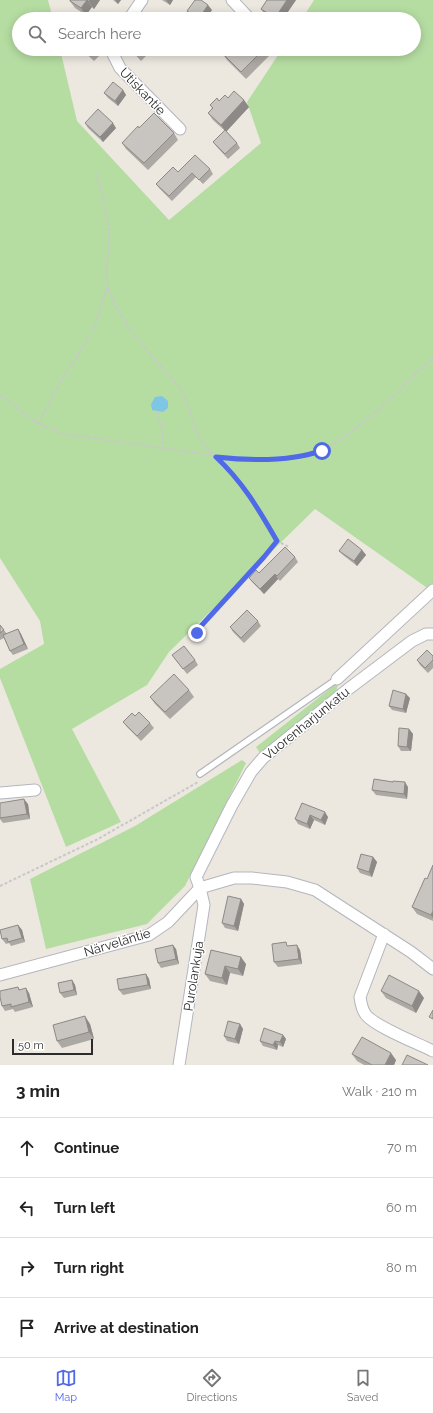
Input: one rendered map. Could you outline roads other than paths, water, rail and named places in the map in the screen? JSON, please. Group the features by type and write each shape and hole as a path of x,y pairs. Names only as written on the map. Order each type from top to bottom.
{"street":[{"path":"134,12 142,0"},
{"path":"232,0 244,12"},
{"name":"Utiskantie","path":"114,56 120,68 180,129"},
{"path":"337,679 433,590"},
{"name":"Vuorenharjunkatu","path":"200,888 196,877 232,805 251,772 263,758 347,690 412,641 426,634 433,634"},
{"path":"0,793 35,790"},
{"path":"200,888 234,878 252,878 287,882 315,890 411,952 433,969"},
{"name":"Närveläntie","path":"0,974 149,935 168,922 200,888"},
{"name":"Purolankuja","path":"179,1065 204,906 200,888"},
{"path":"384,934 360,997 361,1006 366,1015 375,1023 433,1051"}],"lane":[{"path":"202,776 337,679"}],"water":[{"path":"162,396 168,401 168,408 163,412 152,410 151,404 155,397"}]}
